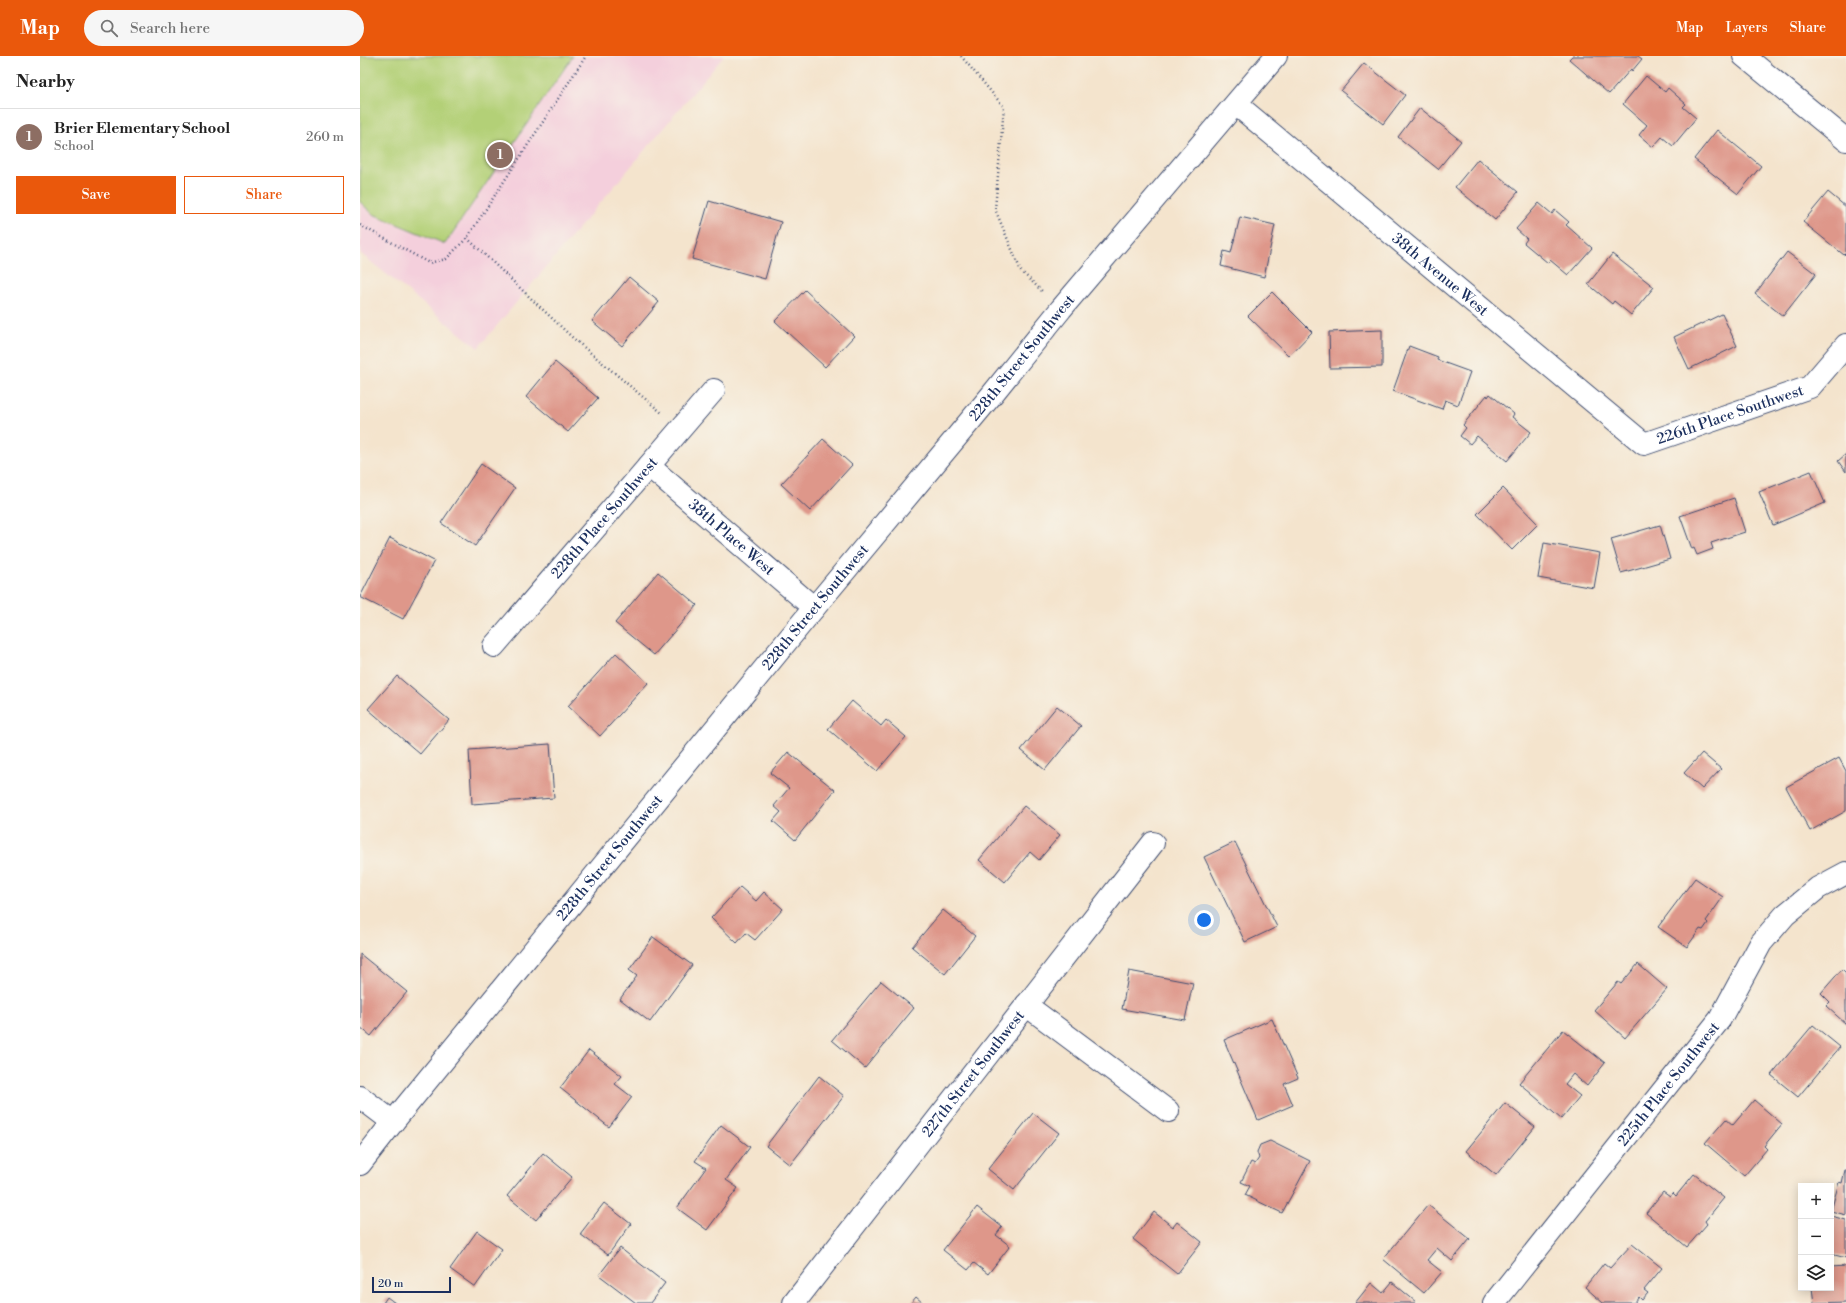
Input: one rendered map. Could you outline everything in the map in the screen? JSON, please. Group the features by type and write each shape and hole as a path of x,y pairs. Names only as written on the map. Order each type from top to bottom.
{"street":[{"name":"228th Street Southwest","path":"360,1164 814,608 990,397 1061,309 1276,56"},
{"path":"1744,56 1846,140"},
{"name":"38th Avenue West","path":"1236,104 1644,444"},
{"name":"226th Place Southwest","path":"1644,444 1810,387 1846,345"},
{"name":"228th Place Southwest","path":"494,646 714,390"},
{"name":"38th Place West","path":"649,466 814,608"},
{"name":"227th Street Southwest","path":"794,1303 1153,844"},
{"name":"225th Place Southwest","path":"1494,1303 1720,1018 1762,943 1785,915 1818,888 1846,873"},
{"path":"1026,1005 1168,1111"},
{"path":"360,1097 393,1122"}],"path":[{"path":"360,225 430,262 446,259 467,238 586,56"},
{"path":"961,56 1004,107 995,208 1021,271 1061,309"},
{"path":"467,238 573,338 681,429"}],"shaded area":[{"path":"360,56 724,56 478,348 360,253"}],"green space":[{"path":"360,56 573,56 445,244 373,214 360,202"}],"building":[{"path":"1572,56 1638,56 1642,59 1609,94 1569,59"},
{"path":"1364,63 1405,95 1383,124 1341,91"},
{"path":"1646,76 1665,92 1668,88 1686,104 1683,107 1696,118 1673,146 1662,137 1653,147 1639,135 1647,125 1623,104"},
{"path":"1420,108 1461,141 1438,169 1398,137"},
{"path":"1717,130 1761,166 1738,194 1694,159"},
{"path":"1478,159 1518,192 1495,220 1455,187"},
{"path":"1828,192 1846,207 1846,253 1844,255 1803,222"},
{"path":"709,201 781,222 765,279 692,259"},
{"path":"1539,203 1552,214 1555,210 1569,222 1566,225 1592,248 1568,275 1550,260 1548,263 1524,243 1527,239 1516,229"},
{"path":"1240,217 1275,225 1264,277 1221,266 1224,251 1231,253"},
{"path":"1787,252 1816,274 1783,316 1755,294"},
{"path":"1612,254 1654,287 1631,315 1614,301 1612,304 1588,284"},
{"path":"629,277 659,302 622,346 592,321"},
{"path":"805,290 854,336 825,367 775,321"},
{"path":"1272,292 1312,332 1289,356 1248,316"},
{"path":"1722,314 1737,346 1689,369 1674,337"},
{"path":"1382,330 1382,367 1330,368 1329,332"},
{"path":"1409,346 1438,357 1437,360 1470,372 1458,405 1445,400 1442,409 1393,391"},
{"path":"555,362 598,398 568,432 526,397"},
{"path":"1490,394 1514,414 1512,417 1531,432 1507,461 1477,436 1470,444 1460,436 1466,428 1463,425 1487,395 1488,397"},
{"path":"823,439 852,465 810,511 781,484"},
{"path":"1846,454 1846,472 1838,461"},
{"path":"481,464 515,488 475,546 441,523"},
{"path":"1811,471 1825,503 1773,525 1759,492"},
{"path":"1503,488 1538,524 1512,550 1477,514"},
{"path":"1734,498 1745,532 1711,543 1713,549 1697,555 1694,548 1692,549 1680,516"},
{"path":"1660,525 1670,559 1621,573 1611,539"},
{"path":"390,538 434,561 403,619 360,597"},
{"path":"1544,543 1600,553 1594,588 1538,578"},
{"path":"658,572 697,605 654,655 615,623"},
{"path":"616,653 648,683 600,736 568,706"},
{"path":"397,676 449,720 420,754 368,709"},
{"path":"852,701 881,726 886,720 906,737 877,771 828,729"},
{"path":"1057,706 1081,726 1045,770 1021,750"},
{"path":"550,744 554,798 472,804 469,750"},
{"path":"788,752 835,790 795,840 773,821 781,812 774,806 789,788 770,773"},
{"path":"1702,753 1721,769 1702,789 1684,773"},
{"path":"1839,758 1846,771 1846,811 1810,831 1786,787"},
{"path":"1024,806 1060,835 1039,860 1030,852 1005,882 979,860"},
{"path":"1235,842 1277,927 1245,942 1204,857"},
{"path":"1695,878 1723,897 1706,921 1708,923 1703,930 1700,929 1687,947 1658,927"},
{"path":"740,887 756,901 764,892 783,909 755,940 746,933 737,943 711,918"},
{"path":"943,910 975,936 945,974 912,947"},
{"path":"653,937 692,965 650,1022 620,999 637,976 629,970"},
{"path":"360,954 407,992 371,1036 360,1027"},
{"path":"1638,964 1667,989 1625,1038 1594,1010 1618,982 1621,984"},
{"path":"1842,969 1846,973 1846,1024 1826,1006 1830,1002 1821,993"},
{"path":"1129,971 1193,983 1185,1020 1122,1009"},
{"path":"881,981 914,1008 865,1068 832,1040"},
{"path":"1272,1019 1298,1078 1284,1084 1293,1105 1258,1120 1224,1040"},
{"path":"1813,1025 1840,1047 1798,1097 1771,1075"},
{"path":"1563,1030 1605,1063 1587,1086 1573,1074 1565,1084 1580,1096 1561,1119 1519,1083"},
{"path":"589,1050 622,1076 615,1084 632,1097 609,1127 560,1088"},
{"path":"819,1076 844,1096 790,1165 766,1146"},
{"path":"1754,1100 1782,1124 1764,1146 1767,1149 1744,1176 1705,1143 1726,1119 1733,1125"},
{"path":"1505,1103 1535,1127 1496,1175 1466,1151"},
{"path":"1033,1113 1059,1133 1014,1190 988,1169"},
{"path":"721,1125 750,1147 726,1180 738,1188 707,1230 677,1208 706,1168 695,1161"},
{"path":"1270,1141 1310,1161 1282,1213 1245,1195 1250,1186 1241,1182 1251,1162 1255,1164 1259,1158 1257,1152 1260,1145"},
{"path":"543,1153 572,1177 536,1220 507,1196"},
{"path":"1846,1170 1846,1215 1834,1212 1834,1200 1839,1182 1842,1183"},
{"path":"1694,1174 1724,1198 1705,1221 1707,1224 1687,1247 1646,1213 1663,1192 1670,1197 1673,1193 1676,1196"},
{"path":"604,1203 631,1224 608,1255 580,1234"},
{"path":"1428,1205 1470,1239 1452,1261 1437,1248 1427,1260 1442,1272 1424,1293 1383,1259"},
{"path":"977,1207 1002,1227 996,1235 1010,1246 988,1274 974,1263 968,1270 943,1250"},
{"path":"1154,1212 1173,1227 1177,1222 1202,1242 1177,1274 1133,1239"},
{"path":"1834,1217 1846,1220 1846,1258 1834,1255"},
{"path":"477,1231 502,1249 475,1287 450,1269"},
{"path":"1632,1244 1662,1268 1644,1290 1648,1293 1642,1300 1639,1297 1634,1303 1603,1303 1585,1287 1604,1263 1610,1268"},
{"path":"620,1248 665,1283 650,1303 636,1303 599,1275"},
{"path":"1846,1266 1846,1302 1814,1303 1812,1291 1834,1291 1834,1267"},
{"path":"1392,1282 1416,1302 1355,1303 1371,1283 1383,1293"},
{"path":"387,1297 395,1303 383,1303"},
{"path":"916,1297 923,1303 911,1303"}],"place":[{"name":"Brier Elementary School","path":"500,155"}]}
